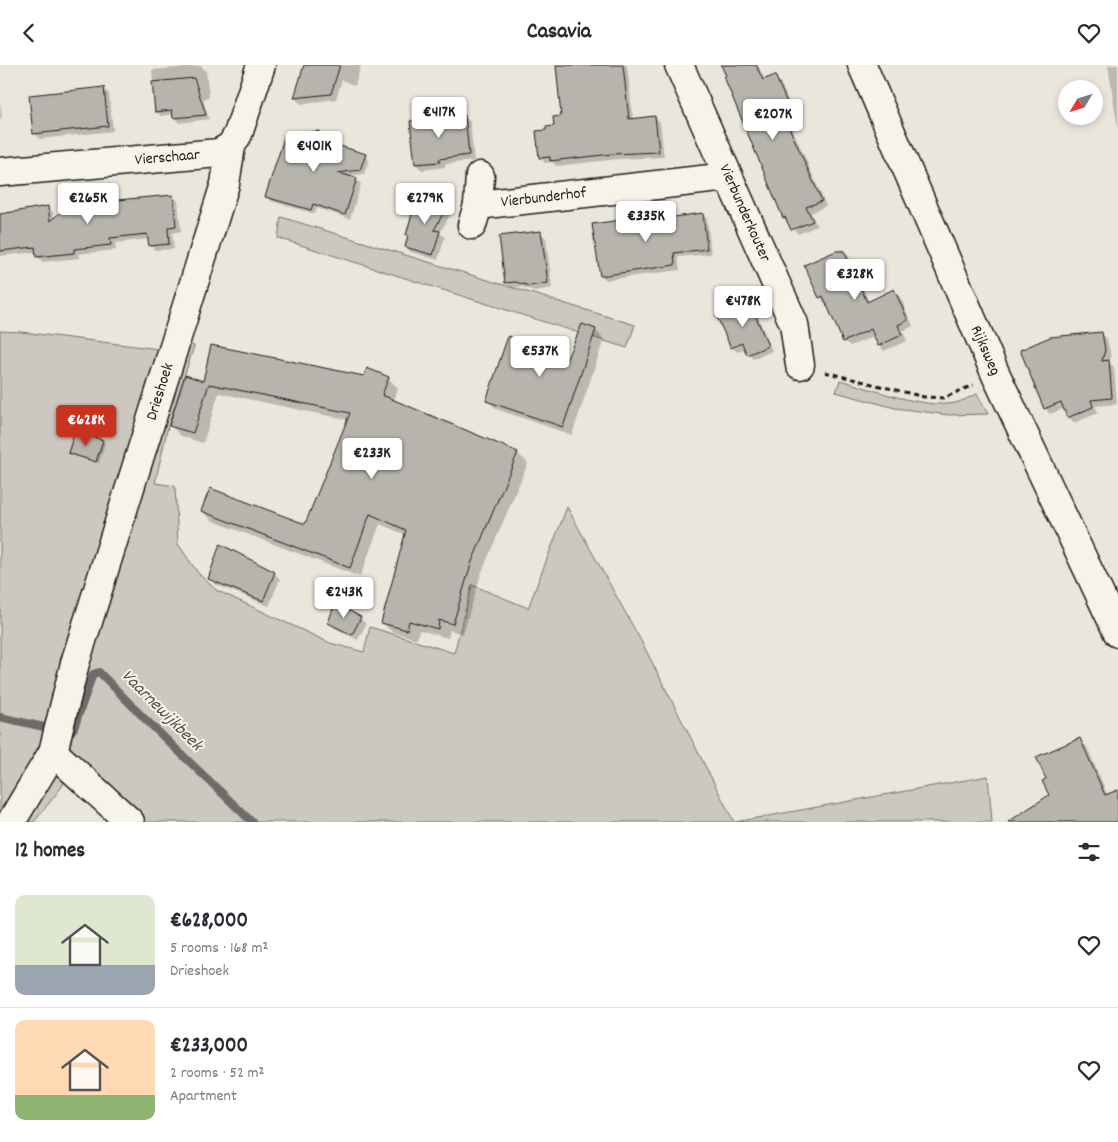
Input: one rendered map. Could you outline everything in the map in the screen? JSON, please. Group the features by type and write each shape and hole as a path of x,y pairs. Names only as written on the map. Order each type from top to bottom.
{"street":[{"path":"231,147 238,134 261,65"},
{"name":"Vierbunderkouter","path":"679,65 794,324 800,365"},
{"name":"Rijksweg","path":"862,65 996,375 1118,633"},
{"name":"Vierschaar","path":"5,167 219,153 231,147"},
{"name":"Drieshoek","path":"11,822 53,752 75,663 225,184 231,147"},
{"name":"Vierbunderhof","path":"480,176 475,215 728,177"},
{"path":"53,752 130,822"}],"path":[{"path":"800,365 924,397 944,398 996,375"}],"shaded area":[{"path":"281,217 635,325 627,348 278,238"},
{"path":"0,331 159,349 165,337 194,346 168,426 155,483 175,486 178,544 198,573 216,590 330,643 364,652 370,627 454,653 472,585 528,608 567,507 640,639 734,822 141,822 75,762 61,788 34,822 0,822"},
{"path":"840,380 913,401 928,403 955,403 977,394 988,414 949,415 895,408 836,392"},
{"path":"988,776 992,822 735,822"}],"building":[{"path":"304,65 340,65 331,94 294,98"},
{"path":"556,65 623,65 629,119 655,116 659,152 612,154 550,161 550,157 539,158 536,131 546,130 546,127 554,126 553,117 561,116"},
{"path":"721,65 756,65 763,80 775,75 791,112 784,116 822,201 806,207 813,221 791,230 785,217 783,218 724,77 726,76"},
{"path":"194,78 206,115 173,118 172,110 155,112 152,82"},
{"path":"104,87 108,126 33,134 29,95"},
{"path":"465,115 469,155 439,159 440,162 415,164 410,121"},
{"path":"319,131 317,139 366,154 360,170 338,173 357,178 345,215 313,204 311,210 265,197 285,135"},
{"path":"173,195 176,226 168,227 169,244 149,246 147,234 110,238 111,245 74,249 74,253 36,257 35,247 0,251 0,214 48,206 50,221 62,211 90,201 90,203 106,199 106,201"},
{"path":"417,196 448,205 434,230 440,231 433,255 405,247 408,235 406,235"},
{"path":"703,213 707,249 674,253 675,265 600,276 592,224 629,219 630,225 667,221 667,218"},
{"path":"541,231 548,283 529,286 516,282 505,283 499,236"},
{"path":"836,251 844,251 867,302 894,289 908,320 898,325 902,335 878,346 871,329 843,342 823,296 819,298 804,265"},
{"path":"749,300 768,346 747,355 742,343 731,348 716,315"},
{"path":"582,324 596,329 563,427 486,401 508,336 564,355 565,363"},
{"path":"1102,332 1105,350 1102,361 1109,360 1112,398 1091,400 1093,407 1067,418 1061,402 1044,409 1020,350 1050,337"},
{"path":"211,345 364,376 367,368 389,377 382,395 518,452 471,564 453,624 439,620 438,629 409,621 407,630 381,623 406,530 370,514 350,568 201,511 210,488 305,524 350,413 209,384 193,433 169,426 185,375 203,381"},
{"path":"75,431 103,440 96,462 68,453"},
{"path":"220,544 275,572 263,601 208,579"},
{"path":"335,603 361,617 352,635 328,623"},
{"path":"1080,738 1105,795 1118,790 1118,822 1008,822 1049,795 1042,781 1046,779 1036,757"}],"waterway":[{"name":"Vaarnewijkbeek","path":"70,733 74,728 93,674 99,672 252,822"},
{"name":"Vaarnewijkbeek","path":"0,717 48,728"}]}
